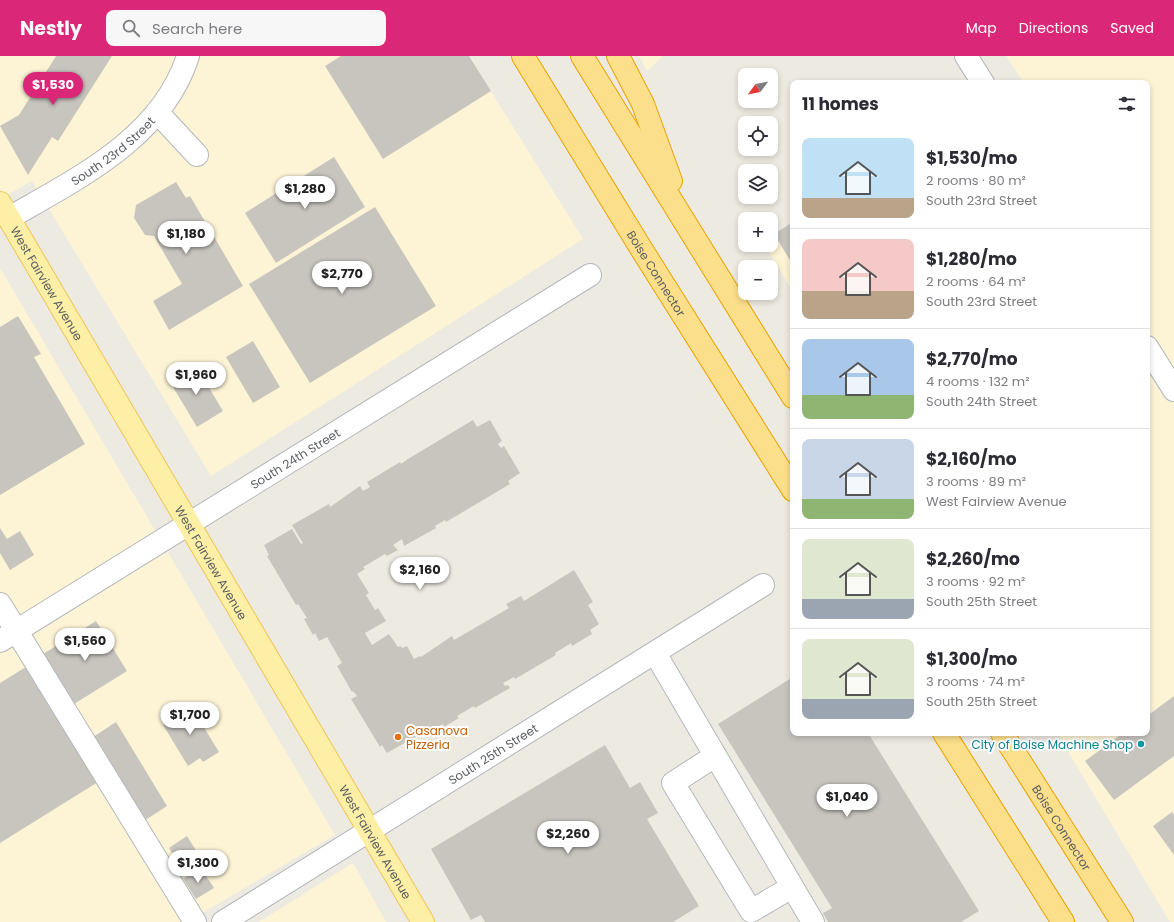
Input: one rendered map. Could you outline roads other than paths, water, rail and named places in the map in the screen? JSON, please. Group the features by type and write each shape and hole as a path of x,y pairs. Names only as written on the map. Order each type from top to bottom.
{"highway":[{"name":"Boise Connector","path":"523,56 642,250 790,485"},
{"path":"582,56 790,392"},
{"path":"618,56 643,104 687,225"},
{"path":"946,736 1062,922"},
{"name":"Boise Connector","path":"1004,736 1122,922"}],"main road":[{"name":"West Fairview Avenue","path":"5,211 423,922"}],"street":[{"name":"South 23rd Street","path":"5,211 75,180 130,142 158,113 183,74 188,56"},
{"path":"966,56 981,80"},
{"path":"158,113 197,155"},
{"name":"South 24th Street","path":"8,636 590,275"},
{"path":"1150,353 1174,390"},
{"name":"South 25th Street","path":"223,922 763,585"},
{"path":"0,604 8,636 194,922"},
{"path":"655,653 813,922"},
{"path":"715,756 673,783 752,911 792,887"}],"place":[{"name":"Casanova Pizzeria","path":"398,737"},
{"name":"City of Boise Machine Shop","path":"1141,744"}]}
